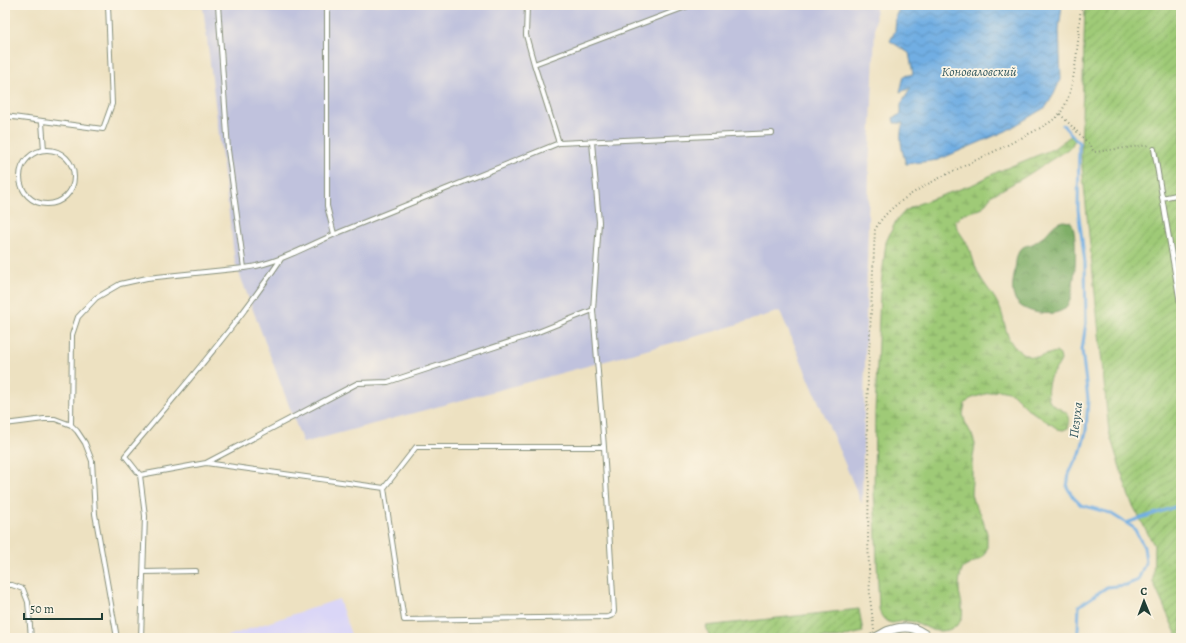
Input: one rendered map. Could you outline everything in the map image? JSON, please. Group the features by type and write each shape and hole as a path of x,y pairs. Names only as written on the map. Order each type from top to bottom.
{"street":[{"path":"875,638 888,631 910,627 919,630 929,638"}],"lane":[{"path":"5,116 103,129 112,104 108,5"},
{"path":"218,5 228,150 244,268"},
{"path":"327,5 327,206 334,234"},
{"path":"526,5 526,35 559,143"},
{"path":"534,64 691,5"},
{"path":"42,122 44,150"},
{"path":"71,425 72,336 78,317 96,298 120,284 147,278 256,267 559,143 772,133"},
{"path":"592,142 599,222 593,310 604,447 614,611 613,615 608,617 404,620 384,488 416,447 604,447"},
{"path":"1154,149 1181,309"},
{"path":"44,150 53,150 64,156 73,166 75,175 71,192 65,198 48,204 40,203 31,199 25,193 21,184 20,175 22,166 28,158 35,152 44,150"},
{"path":"1162,198 1181,194"},
{"path":"141,638 146,516 140,475 125,456 201,367 256,296 281,258"},
{"path":"140,475 206,463 358,383 388,382 528,336 593,310"},
{"path":"5,424 55,419 71,425 85,443 92,461 95,514 117,638"},
{"path":"206,463 384,488"},
{"path":"144,572 196,571"},
{"path":"5,585 12,585 23,589 28,602 31,638"}],"path":[{"path":"875,638 870,598 868,538 869,468 867,427 875,230 878,223 887,214 908,196 930,182 1043,127 1060,114 1066,102 1073,76 1081,5"},
{"path":"1060,114 1088,143 1094,152 1148,145 1154,149"}],"shaded area":[{"path":"133,5 876,5 869,174 862,504 780,311 716,331 303,443 235,262 203,7"},
{"path":"339,599 352,638 222,638"}],"green space":[{"path":"1085,5 1181,5 1181,638 1178,638 1153,582 1154,545 1130,500 1109,432 1081,156"},
{"path":"1072,135 1075,139 1071,147 1023,178 992,195 981,209 962,214 955,222 970,249 979,275 999,306 1013,346 1024,354 1033,357 1056,352 1060,355 1061,360 1051,375 1049,381 1048,394 1051,403 1068,415 1068,428 1063,430 1058,429 1028,409 1012,393 999,390 970,399 965,404 963,414 965,422 975,444 972,464 971,494 973,501 981,514 987,533 987,549 982,558 963,568 962,570 959,594 962,605 962,618 954,628 944,631 935,631 910,621 894,623 889,622 883,618 879,608 874,491 875,413 880,293 886,242 896,221 905,211 918,204 974,184 997,172 1053,149"},
{"path":"1063,221 1071,222 1075,240 1075,272 1071,298 1067,306 1059,312 1038,313 1030,311 1018,304 1013,292 1017,256 1022,248 1035,243 1053,226"},
{"path":"859,609 863,632 838,638 710,638 706,626"}],"water":[{"name":"Коноваловский","path":"901,5 1062,5 1059,30 1061,78 1046,107 1006,131 938,160 906,164 901,138 903,123 894,123 893,118 901,114 901,104 911,88 900,92 904,76 913,74 909,53 890,41 895,31 896,15"}],"waterway":[{"name":"Пезуха","path":"1063,125 1079,143 1078,209 1085,263 1086,323 1082,350 1088,399 1086,431 1080,454 1069,474 1067,487 1073,497 1081,505 1110,513 1134,528 1144,547 1146,561 1138,580 1126,585 1107,587 1079,606 1078,631 1080,638"},
{"path":"1126,523 1181,505"}]}
